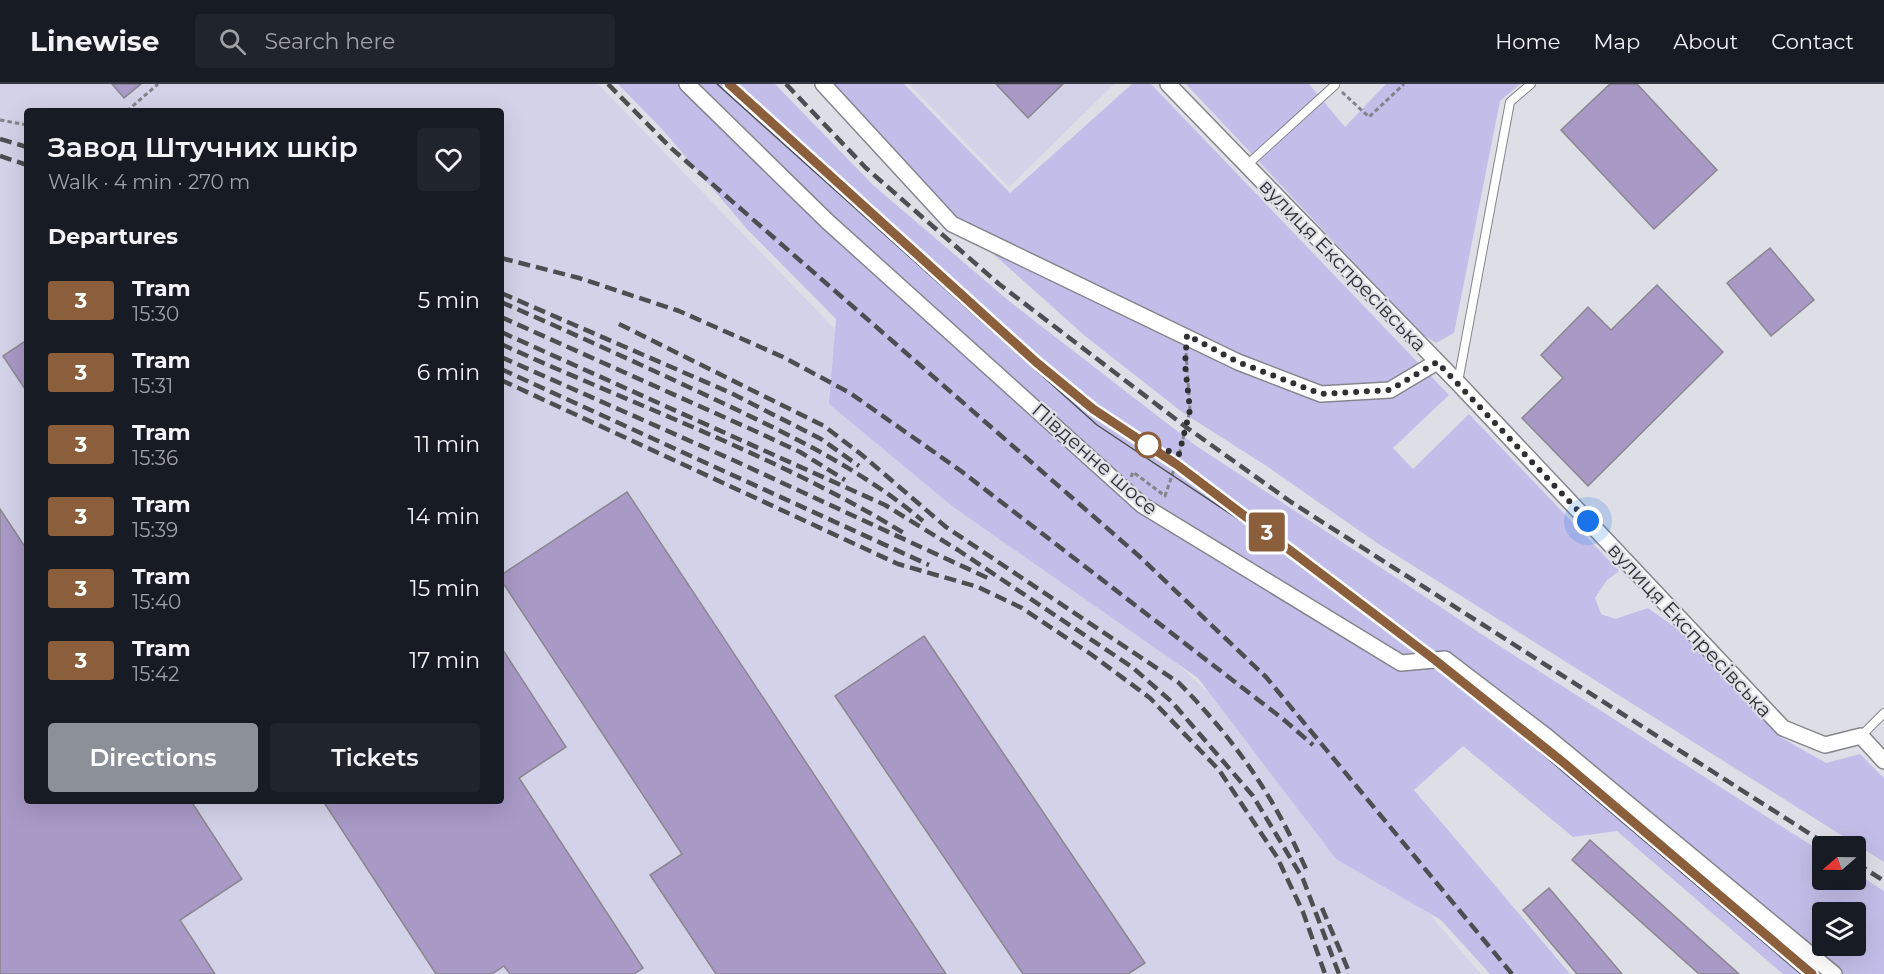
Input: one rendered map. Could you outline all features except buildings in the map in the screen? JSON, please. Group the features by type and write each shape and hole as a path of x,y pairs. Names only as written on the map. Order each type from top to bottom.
{"street":[{"name":"Південне шосе","path":"687,84 827,221 1142,504 1401,663 1445,659 1546,735 1834,974"},
{"path":"823,84 952,224 1187,335 1238,362 1321,394 1390,390 1437,362"},
{"name":"вулиця Експресівська","path":"1168,84 1458,383 1783,728 1825,745 1861,736"},
{"path":"1861,736 1884,761"}],"lane":[{"path":"1458,383 1510,102 1531,84"},
{"path":"1246,165 1335,85"},
{"path":"1861,736 1884,713"}],"path":[{"path":"130,108 158,84"},
{"path":"1335,85 1369,117 1404,84"},
{"path":"0,120 24,124"},
{"path":"1165,496 1190,410 1185,365 1187,335"}],"shaded area":[{"path":"0,84 598,84 1115,619 1177,663 1205,690 1226,696 1283,744 1481,974 0,974"},
{"path":"618,84 775,84 873,185 1009,301 1195,445 1498,645 1812,846 1812,890 1866,890 1866,879 1884,891 1884,974 1783,974 1617,831 1573,837 1463,746 1414,790 1570,974 1490,974 1441,920 1336,859 1198,678 952,506 829,404 836,319 747,229 662,129"},
{"path":"834,84 904,84 1010,193 1132,84 1151,84 1449,395 1393,448 1413,469 1469,414 1619,571 1607,580 1595,598 1601,614 1615,619 1648,608 1676,628 1782,738 1826,763 1860,754 1884,778 1884,862 1866,851 1866,836 1843,836 1377,543 1268,467 1182,412 1085,336 952,217"},
{"path":"909,84 1114,84 1009,187"},
{"path":"1186,84 1309,84 1345,127 1386,84 1520,84 1500,101 1454,333 1436,343 1420,333"}],"tram line":[{"path":"717,84 1097,425 1286,551 1472,694 1801,974"},
{"name":"3","path":"729,84 1036,362 1093,409 1176,464 1435,660 1564,763 1812,974"},
{"path":"1077,395 1226,501"}],"railway":[{"path":"608,84 671,148 1139,556 1266,677 1512,974"},
{"path":"786,84 866,168 999,284 1186,427 1291,502 1813,836"},
{"path":"0,139 24,146"},
{"path":"0,156 24,164"},
{"path":"504,259 579,278 679,311 783,357 850,393 961,471 1283,719 1313,745"},
{"path":"504,294 731,393 821,439 859,466"},
{"path":"504,303 659,373 795,438 874,484 923,521"},
{"path":"504,318 800,452 845,480"},
{"path":"619,324 824,426 862,455 946,527 1179,683 1218,726 1252,770 1280,817 1306,869"},
{"path":"504,333 885,505 958,550 1132,667 1172,702 1253,796 1303,879 1339,974"},
{"path":"504,345 759,457 859,507 907,535"},
{"path":"504,358 733,460 990,579"},
{"path":"504,370 929,565"},
{"path":"504,381 898,564 978,587 1022,608 1092,655 1150,698 1219,770 1277,857 1303,912 1325,974"},
{"path":"1866,869 1884,881"},
{"path":"1322,908 1350,974"}],"route":[{"path":"1148,445 1179,454 1190,410 1185,365 1187,335 1238,362 1321,394 1390,390 1437,362 1588,521"}]}
